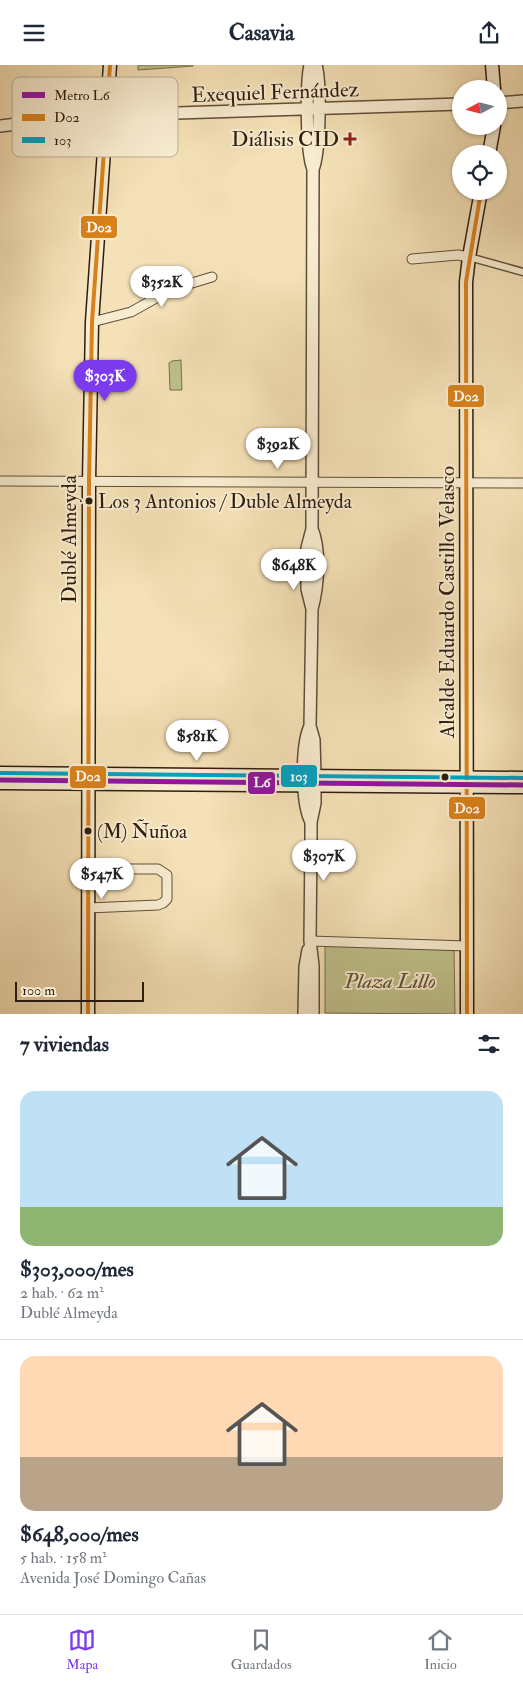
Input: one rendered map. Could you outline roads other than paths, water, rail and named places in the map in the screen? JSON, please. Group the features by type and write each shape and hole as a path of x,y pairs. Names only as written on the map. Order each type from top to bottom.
{"main road":[{"path":"492,65 493,80"},
{"name":"Dublé Almeyda","path":"88,1014 89,481 92,321 103,157"},
{"name":"Alcalde Eduardo Castillo Velasco","path":"467,1014 466,290 469,257 479,200"},
{"path":"0,773 89,780"},
{"path":"0,783 89,780 466,782 523,778"},
{"path":"466,782 523,787"}],"street":[{"path":"310,65 308,80 313,110"},
{"path":"313,1014 313,965 310,941 311,822 315,808 310,781 314,740 310,726 312,609 316,595 317,578 316,543 312,529 313,169 309,155 318,79 316,65"},
{"path":"508,102 523,101"},
{"name":"Exequiel Fernández","path":"178,114 452,104"},
{"path":"412,259 458,255 523,272"},
{"path":"92,321 131,312 172,289 212,277"},
{"path":"0,481 523,483"},
{"path":"88,869 158,869 164,871 167,875 167,899 158,905 88,908"},
{"path":"310,941 467,946"},
{"path":"304,1014 305,967 310,941"}],"metro line":[{"name":"L6","path":"0,780 523,785"}],"place":[{"name":"Diálisis CID","path":"350,139"},
{"name":"Los 3 Antonios / Duble Almeyda","path":"89,501"},
{"name":"(M) Ñuñoa","path":"88,831"}],"park label":[{"name":"Plaza Lillo","path":"390,981"}]}
